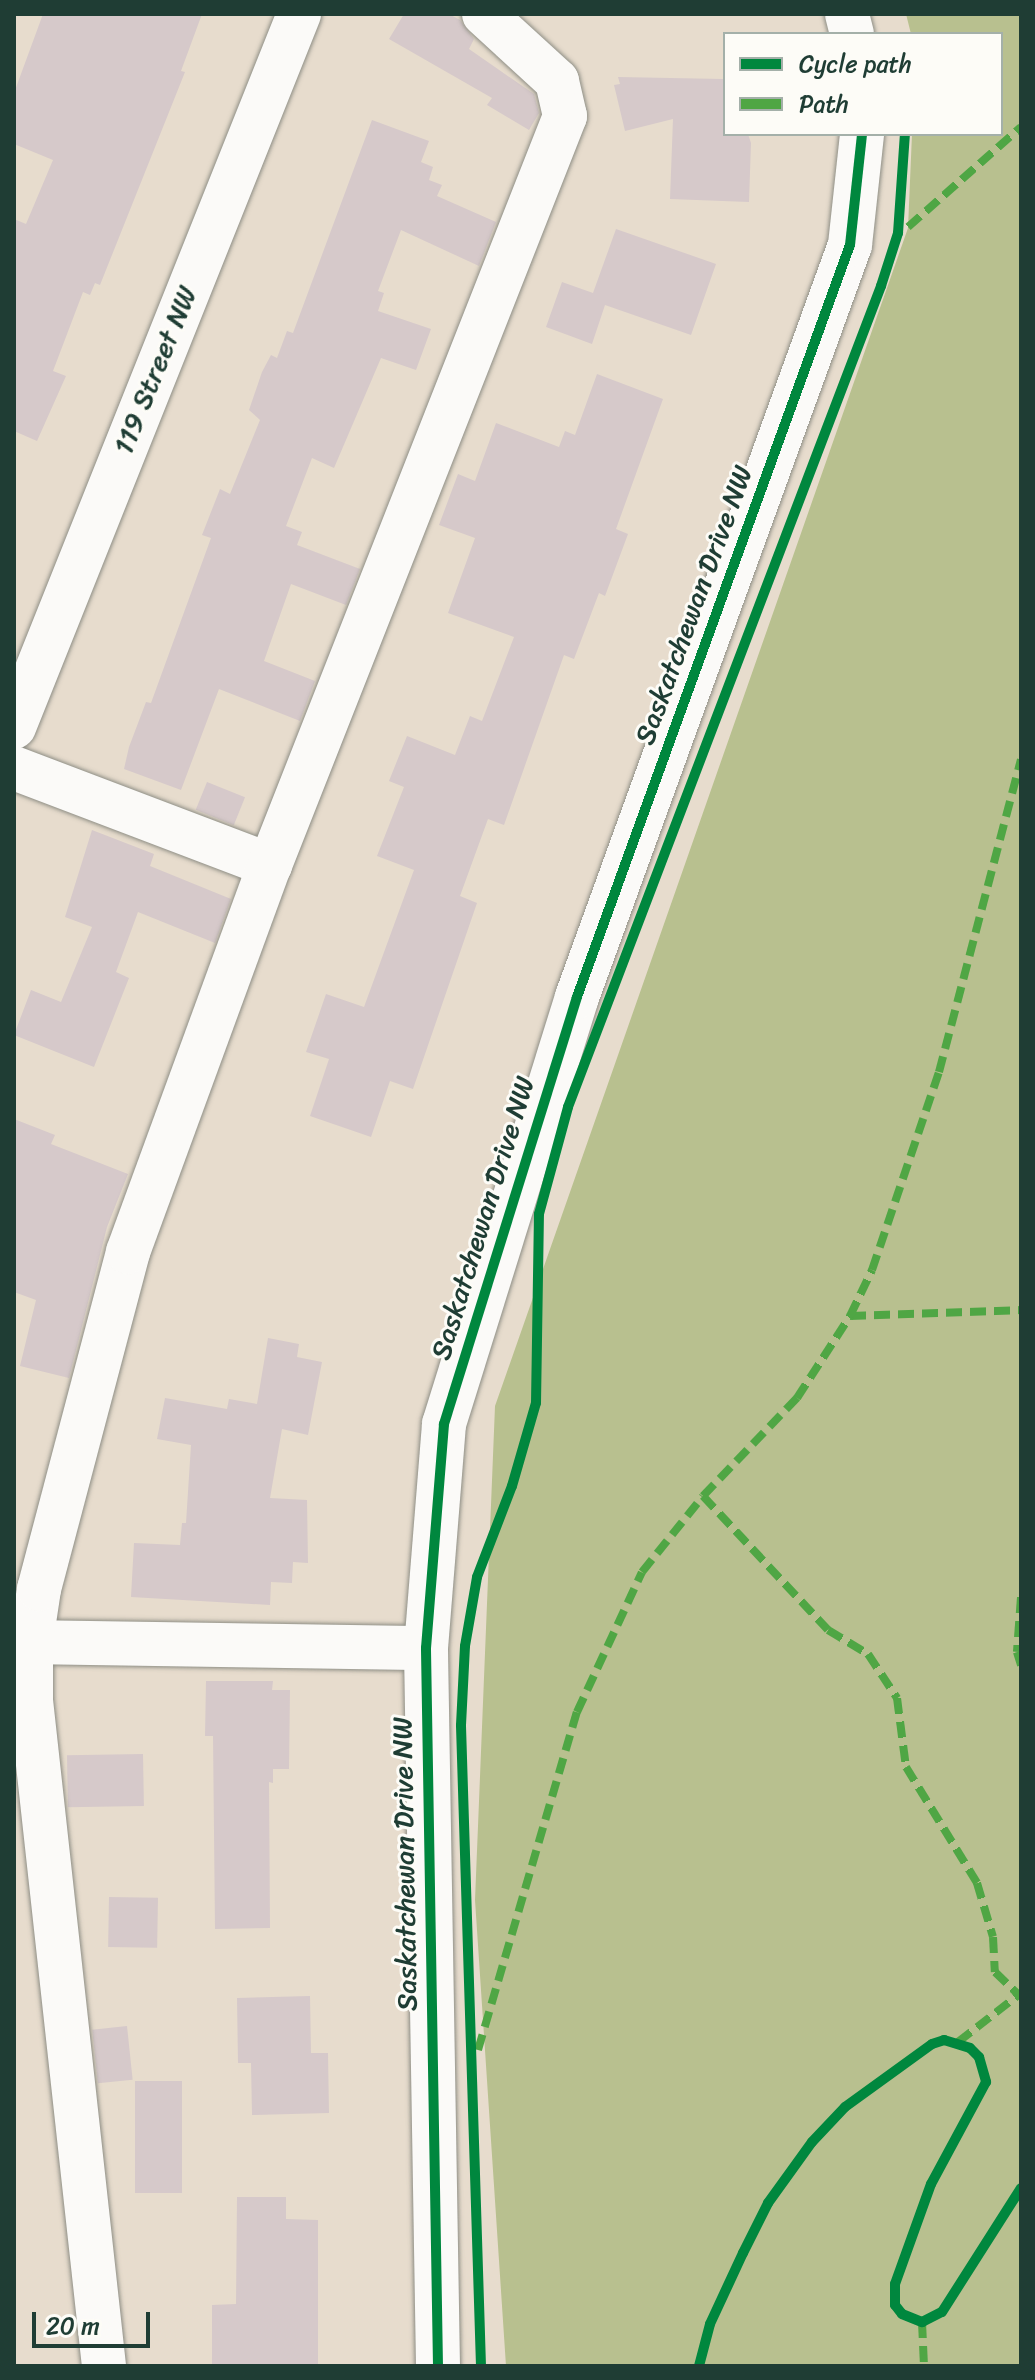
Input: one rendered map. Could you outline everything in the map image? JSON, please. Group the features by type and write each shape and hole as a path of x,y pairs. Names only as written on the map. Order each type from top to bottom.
{"street":[{"name":"119 Street NW","path":"14,727 23,678 299,14"},
{"path":"104,2366 31,1701 31,1642 57,1510 128,1252 270,865 565,116 557,81 484,14"},
{"name":"Saskatchewan Drive NW","path":"438,2366 426,1648 444,1424 577,997 850,245 862,136"},
{"path":"14,768 270,865"},
{"path":"31,1642 426,1648"}],"green space":[{"path":"906,14 1021,14 1021,2366 506,2366 475,1900 495,1406 908,228 912,136 1003,136 1003,32 910,32"}],"building":[{"path":"43,14 202,14 181,71 185,72 100,285 95,283 90,295 83,292 53,371 66,376 37,441 14,431 14,219 26,224 53,160 14,144 14,93"},
{"path":"404,14 449,14 460,20 474,39 469,49 534,94 539,113 529,130 487,105 492,98 389,39"},
{"path":"618,77 723,79 723,136 749,136 751,143 749,202 670,199 673,119 625,131 614,85 620,84"},
{"path":"372,120 429,141 421,162 433,167 429,180 442,185 437,196 496,222 479,266 401,230 378,291 384,293 378,311 431,329 416,370 381,358 334,468 312,458 286,526 302,532 297,545 360,569 346,605 291,584 264,661 315,681 300,721 219,689 181,790 124,769 129,747 146,702 151,703 211,538 202,535 220,489 230,494 260,420 249,410 262,372 271,355 277,358 287,331 293,333"},
{"path":"616,229 716,264 691,335 605,305 592,344 546,327 562,282 593,293"},
{"path":"597,374 663,399 616,529 628,534 605,596 599,593 574,659 564,655 504,825 488,819 460,896 477,903 413,1089 390,1081 371,1137 310,1116 329,1059 306,1052 326,994 364,1007 414,870 377,856 404,787 389,781 407,736 455,755 470,716 482,721 514,637 448,613 475,538 439,525 458,474 475,481 496,423 559,447 565,431 575,435"},
{"path":"207,782 245,797 234,825 196,810"},
{"path":"92,830 154,854 150,866 231,899 215,943 138,912 116,972 129,978 94,1067 14,1035 31,990 61,1002 92,927 65,917"},
{"path":"14,1119 55,1135 51,1144 128,1174 107,1227 69,1378 20,1366 36,1300 14,1292"},
{"path":"268,1338 299,1344 297,1357 322,1362 308,1435 282,1429 270,1498 307,1500 308,1563 293,1562 292,1583 271,1582 270,1605 131,1597 134,1543 180,1545 182,1523 186,1523 191,1445 157,1439 165,1398 227,1409 229,1399 257,1404"},
{"path":"206,1681 273,1681 272,1690 290,1690 289,1769 273,1769 273,1783 269,1782 270,1928 215,1929 213,1736 205,1736"},
{"path":"143,1754 144,1806 68,1807 67,1755"},
{"path":"109,1897 158,1898 157,1948 108,1947"},
{"path":"310,1996 311,2053 328,2053 329,2113 252,2115 251,2063 238,2063 237,1998"},
{"path":"127,2026 133,2080 98,2083 92,2030"},
{"path":"135,2081 182,2081 182,2193 135,2193"},
{"path":"237,2197 286,2197 286,2219 318,2220 318,2366 212,2366 212,2305 236,2304"}],"marked path":[{"path":"908,227 1021,127"},
{"path":"478,2050 577,1712 642,1572 703,1496 797,1398 850,1316 872,1270 939,1072 1021,760"},
{"path":"850,1316 1021,1310"},
{"path":"703,1496 828,1630 868,1654 897,1698 906,1767 977,1883 993,1937 995,1972 1018,1994"},
{"path":"1021,1597 1017,1652 1021,1665"},
{"path":"958,2042 1021,1993"},
{"path":"922,2322 924,2366"}],"cycle path":[{"path":"438,2366 426,1648 444,1424 577,997 850,245 862,136"},
{"path":"481,2366 461,1725 465,1646 477,1577 512,1486 536,1403 539,1214 568,1107 881,286 898,233 905,136"},
{"path":"699,2366 710,2324 768,2203 812,2142 845,2107 932,2044 944,2040 970,2048 979,2057 986,2082 931,2184 895,2284 895,2305 902,2314 922,2322 942,2312 1021,2188"}]}
